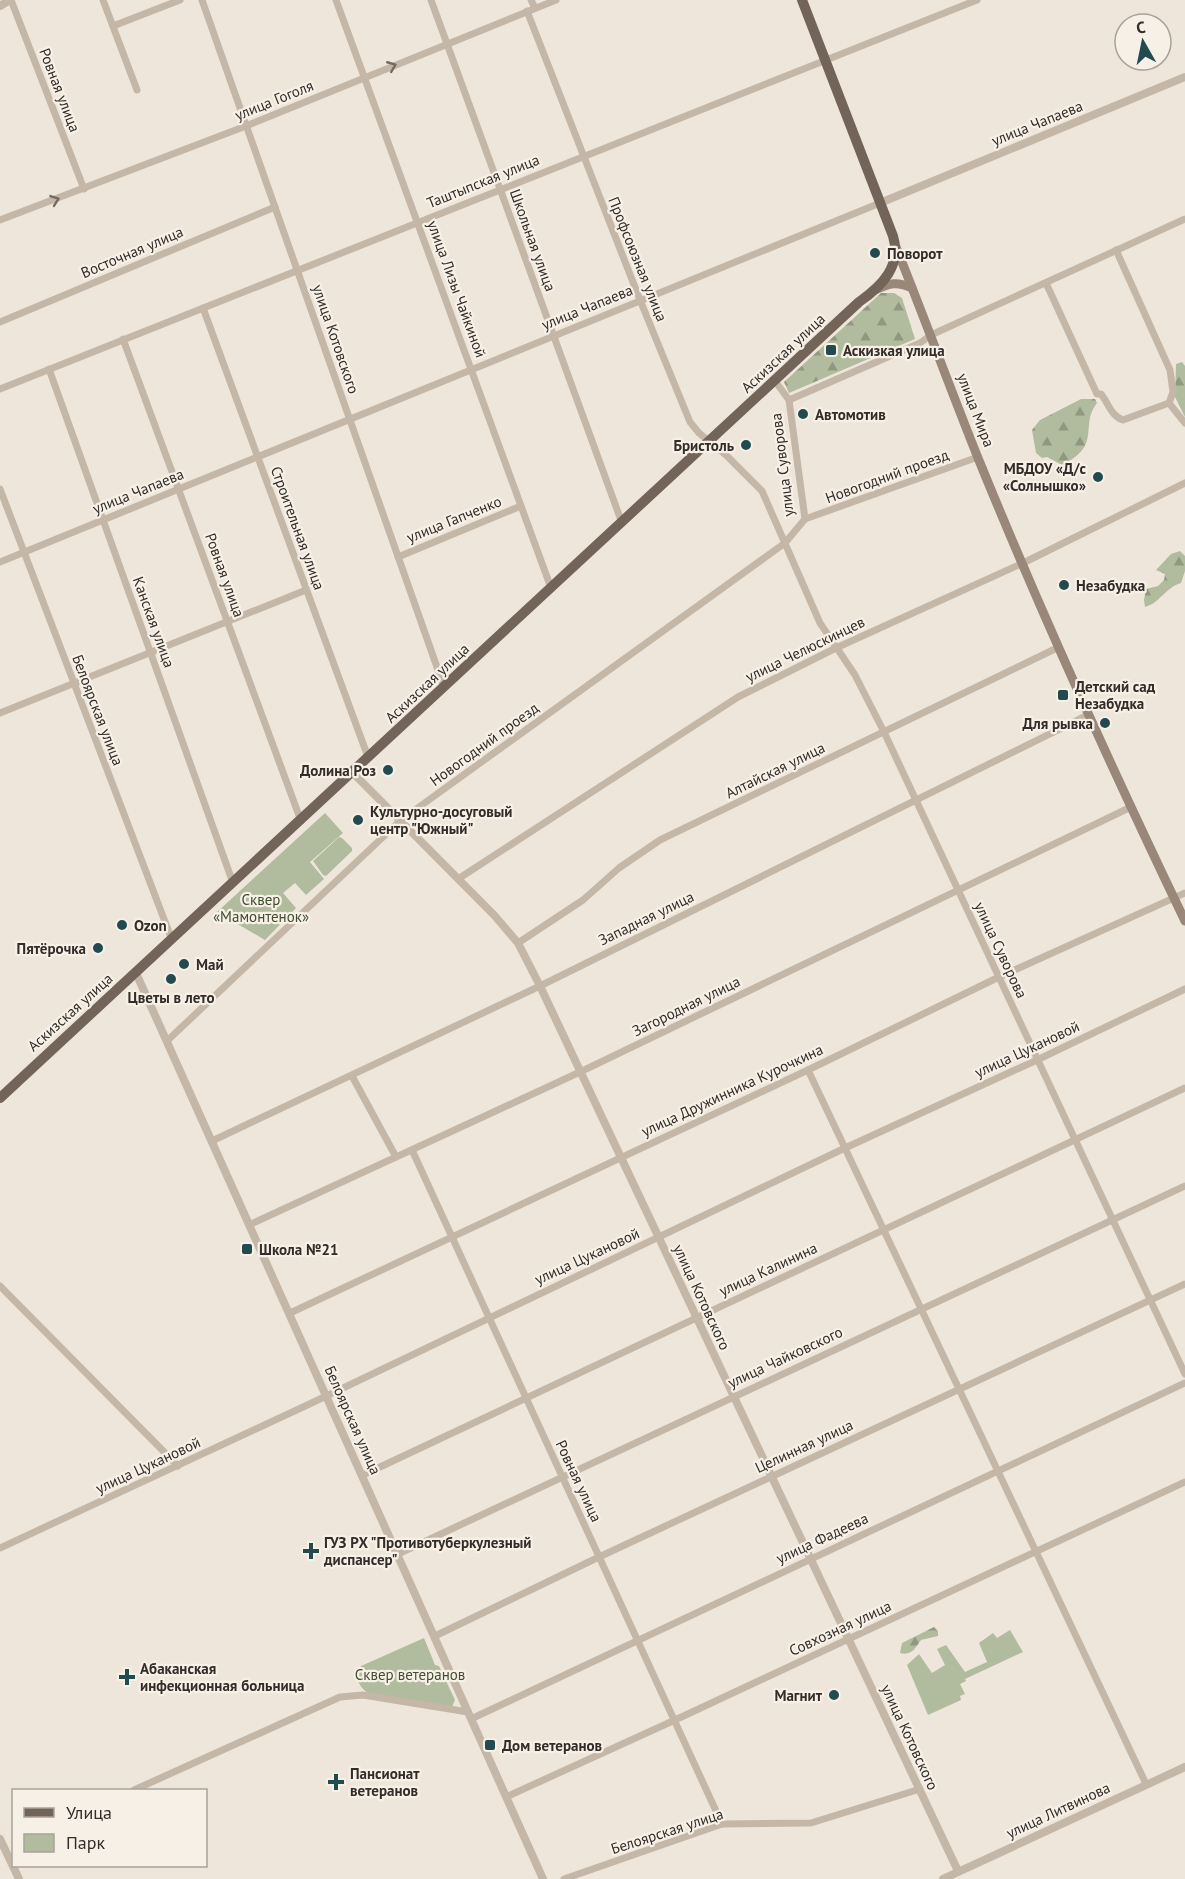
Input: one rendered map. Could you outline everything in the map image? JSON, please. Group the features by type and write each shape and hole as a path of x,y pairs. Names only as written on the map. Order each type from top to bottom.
{"main road":[{"name":"улица Мира","path":"802,0 978,457 1088,715 1185,921"},
{"name":"Аскизская улица","path":"0,1098 859,302 875,290 892,267 897,247"},
{"path":"875,290 891,283 901,282 912,288"}],"street":[{"path":"0,6 10,0"},
{"name":"Ровная улица","path":"10,0 84,189"},
{"path":"103,0 136,90"},
{"path":"113,26 180,0"},
{"name":"улица Котовского","path":"202,0 444,687"},
{"name":"улица Лизы Чайкиной","path":"336,0 551,588"},
{"name":"Школьная улица","path":"431,0 622,523"},
{"name":"Профсоюзная улица","path":"531,0 531,10 583,157 640,300 690,422 710,442"},
{"name":"улица Гоголя","path":"0,220 246,126 556,0"},
{"name":"Таштыпская улица","path":"0,388 977,0"},
{"name":"улица Чапаева","path":"0,562 1185,77"},
{"name":"Восточная улица","path":"0,322 275,207"},
{"path":"789,400 920,343 931,335 1185,219"},
{"path":"1116,250 1170,370 1173,392 1169,403"},
{"path":"1046,283 1097,394 1101,394 1115,417 1122,420 1169,403"},
{"name":"Строительная улица","path":"203,308 368,757"},
{"name":"Ровная улица","path":"123,339 301,821"},
{"name":"Канская улица","path":"49,369 233,883"},
{"name":"улица Суворова","path":"775,381 789,400 805,519 784,543"},
{"path":"1169,403 1185,423"},
{"name":"улица Суворова","path":"710,442 762,491 820,623 855,675 884,732 1185,1374"},
{"name":"Новогодний проезд","path":"805,519 978,457"},
{"name":"улица Челюскинцев","path":"458,879 738,697 836,648 1023,563 1185,483"},
{"name":"Белоярская улица","path":"0,489 172,940"},
{"name":"улица Гапченко","path":"398,557 521,506"},
{"name":"Новогодний проезд","path":"168,1040 401,820 784,543"},
{"path":"0,712 306,590"},
{"name":"Алтайская улица","path":"518,943 584,900 618,868 660,840 1059,647"},
{"name":"Западная улица","path":"212,1141 540,986 1088,715"},
{"name":"улица Котовского","path":"352,772 494,915 518,943 960,1875"},
{"name":"Загородная улица","path":"249,1225 580,1072 1131,807"},
{"name":"улица Дружинника Курочкина","path":"290,1313 807,1070 999,977 1185,893"},
{"name":"Белоярская улица","path":"136,973 543,1879"},
{"name":"улица Цукановой","path":"0,1548 327,1396 844,1148 1037,1060 1185,989"},
{"path":"807,1070 1146,1784"},
{"path":"352,1076 396,1157"},
{"name":"улица Калинина","path":"363,1476 1185,1088"},
{"name":"Ровная улица","path":"412,1150 722,1824"},
{"name":"улица Чайковского","path":"398,1554 1185,1186"},
{"name":"Целинная улица","path":"435,1636 599,1557 1185,1284"},
{"path":"0,1286 178,1466"},
{"name":"улица Фадеева","path":"469,1716 638,1641 1185,1383"},
{"name":"Совхозная улица","path":"506,1797 1185,1482"},
{"path":"138,1789 340,1697 363,1695 469,1716"},
{"name":"улица Литвинова","path":"943,1879 960,1875 1185,1767"},
{"name":"Белоярская улица","path":"564,1879 722,1824 811,1823 920,1789"},
{"path":"0,1839 12,1864"}],"green space":[{"path":"881,293 894,293 902,298 915,339 789,393 784,382"},
{"path":"1182,362 1185,366 1185,417 1175,397 1176,364"},
{"path":"1081,399 1095,399 1097,403 1092,411 1086,443 1082,450 1075,458 1062,465 1047,457 1042,458 1036,453 1032,430 1040,420"},
{"path":"1180,551 1185,556 1185,571 1181,583 1145,607 1146,589 1158,586 1164,580 1165,574 1156,570 1171,554"},
{"name":"Сквер «Мамонтенок»","path":"325,813 343,833 310,862 324,879 306,895 295,883 283,893 296,908 265,940 217,912"},
{"path":"339,837 352,848 352,851 326,876 323,875 313,861"},
{"path":"934,1627 938,1631 938,1636 921,1640 910,1652 900,1653 902,1643"},
{"path":"1010,1630 1023,1652 965,1679 966,1681 960,1684 965,1694 960,1696 961,1700 928,1715 907,1665 919,1654 932,1673 945,1665 937,1649 946,1645 965,1672 987,1662 979,1643 993,1633 997,1638"},
{"name":"Сквер ветеранов","path":"424,1638 435,1665 439,1666 455,1700 452,1707 368,1693 362,1688 357,1677 361,1666"}],"place":[{"name":"Поворот","path":"875,253"},
{"name":"Аскизкая улица","path":"831,350"},
{"name":"Автомотив","path":"803,414"},
{"name":"Бристоль","path":"746,445"},
{"name":"МБДОУ «Д/с «Солнышко»","path":"1098,477"},
{"name":"Незабудка","path":"1064,585"},
{"name":"Детский сад Незабудка","path":"1063,695"},
{"name":"Для рывка","path":"1105,723"},
{"name":"Долина Роз","path":"388,770"},
{"name":"Культурно-досуговый центр \"Южный\"","path":"358,820"},
{"name":"Ozon","path":"122,925"},
{"name":"Пятёрочка","path":"98,948"},
{"name":"Май","path":"184,964"},
{"name":"Цветы в лето","path":"171,979"},
{"name":"Школа №21","path":"247,1249"},
{"name":"ГУЗ РХ \"Противотуберкулезный диспансер\"","path":"311,1551"},
{"name":"Абаканская инфекционная больница","path":"127,1677"},
{"name":"Магнит","path":"834,1695"},
{"name":"Дом ветеранов","path":"490,1745"},
{"name":"Пансионат ветеранов","path":"336,1782"}]}
